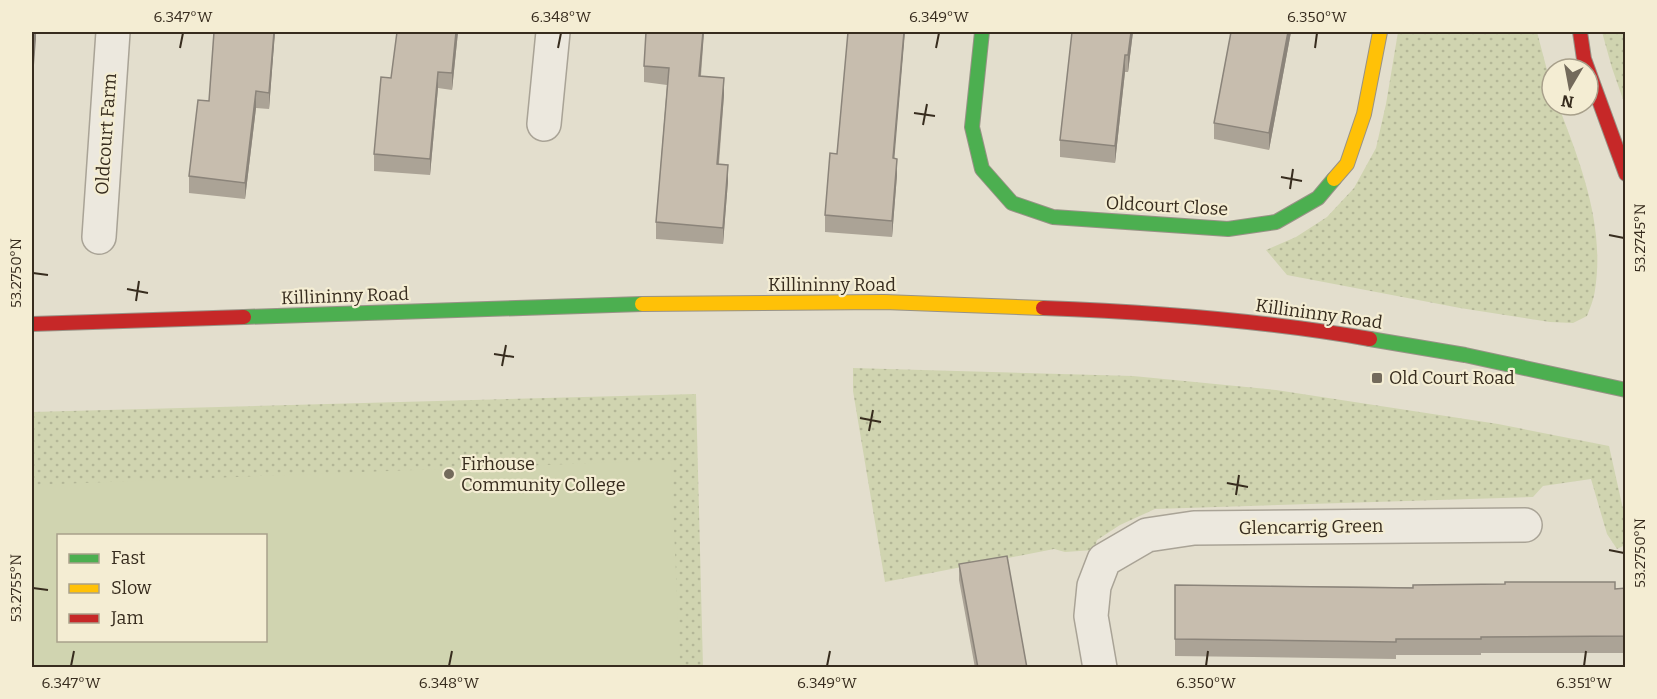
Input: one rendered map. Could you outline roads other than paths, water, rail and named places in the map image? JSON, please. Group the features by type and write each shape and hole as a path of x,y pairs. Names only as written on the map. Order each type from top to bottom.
{"main road":[{"name":"Oldcourt Close","path":"982,32 972,126 982,169 1012,203 1053,217 1228,229 1276,222 1318,198 1347,164 1364,114 1380,32"},
{"path":"1580,32 1584,58 1626,174"},
{"name":"Killininny Road","path":"32,324 629,304 885,302 1095,310 1217,319 1324,331 1465,355 1626,390"}],"street":[{"name":"Oldcourt Farm","path":"99,237 113,32"},
{"path":"544,124 553,32"},
{"name":"Glencarrig Green","path":"1100,668 1091,616 1094,586 1104,560 1147,535 1194,528 1525,525"}],"place":[{"name":"Old Court Road","path":"1377,378"},
{"name":"Firhouse Community College","path":"449,474"}]}
